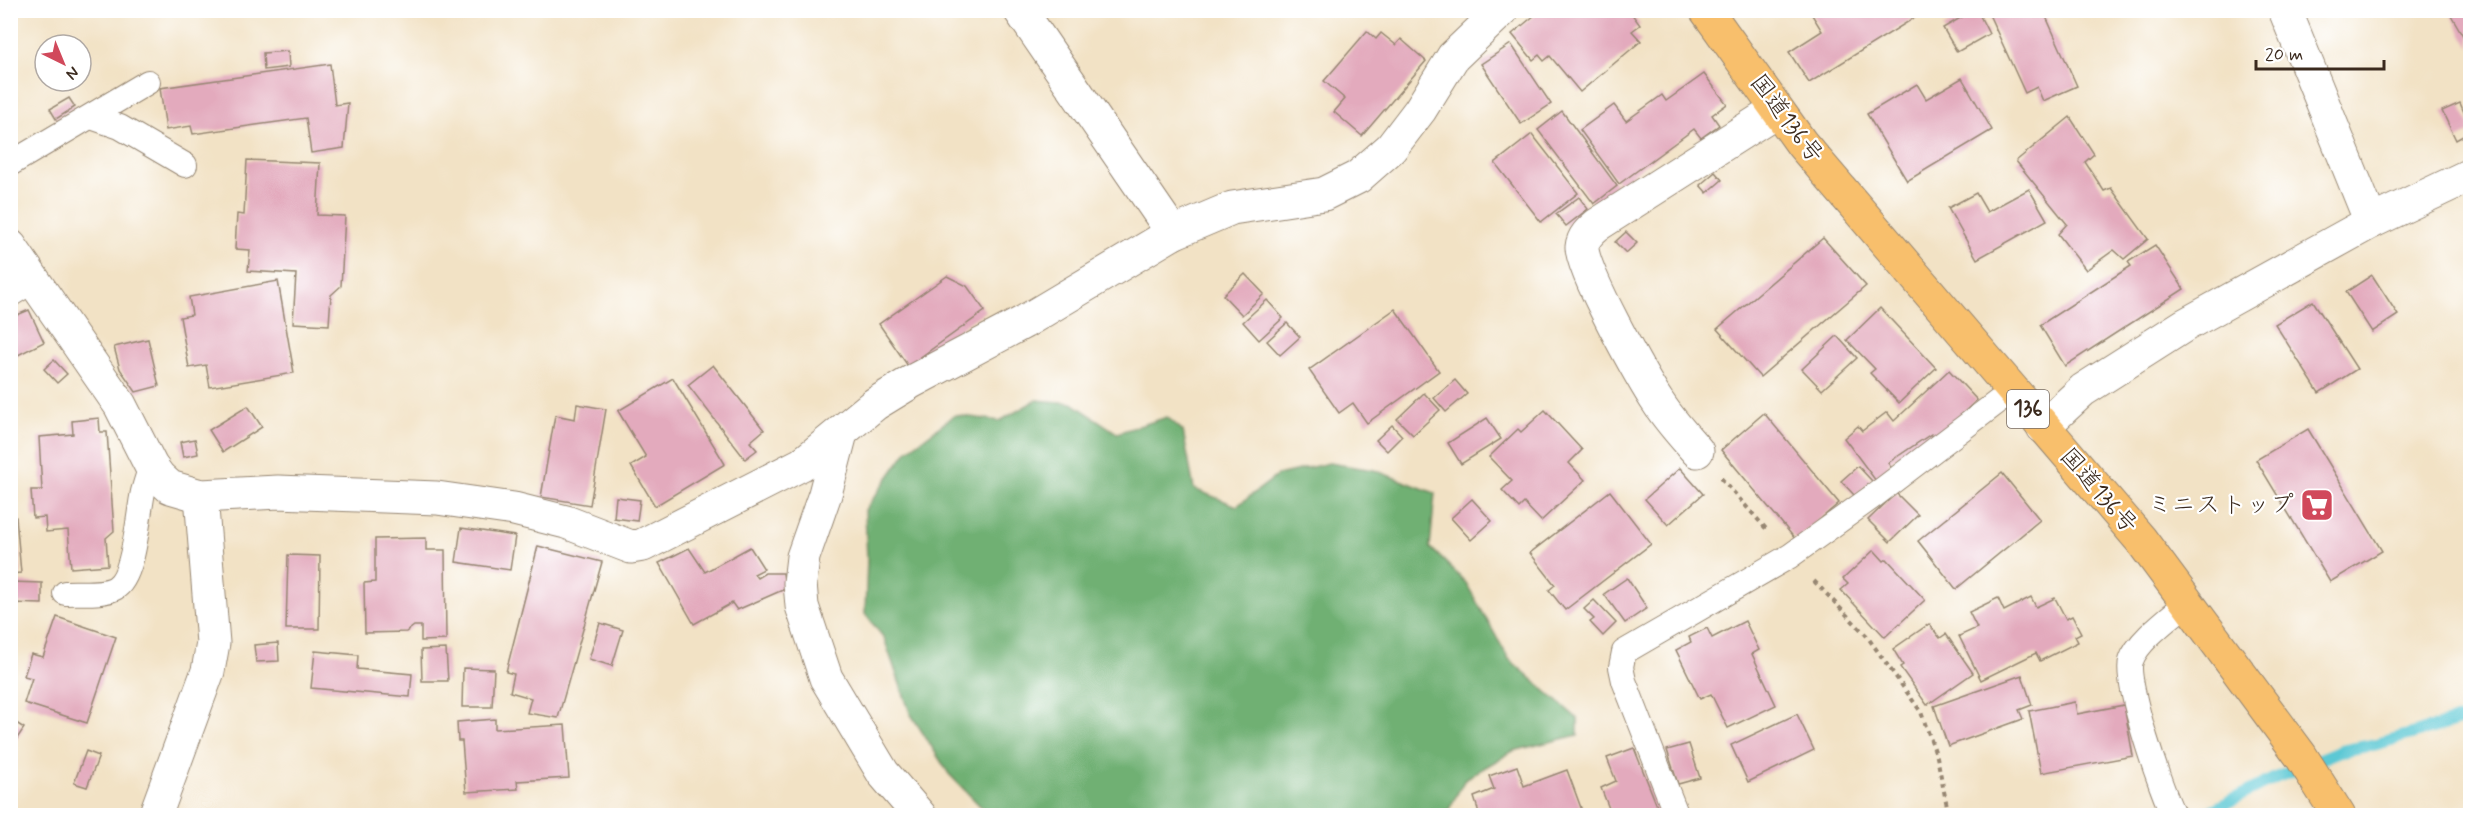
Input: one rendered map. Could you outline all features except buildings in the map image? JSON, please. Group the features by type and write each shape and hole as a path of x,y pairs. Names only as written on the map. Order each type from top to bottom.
{"highway":[{"name":"国道136号","path":"1706,10 1802,144 2141,540 2301,756 2339,816"}],"street":[{"path":"1020,10 1173,233"},
{"path":"10,246 22,287 120,405 151,466 170,488 201,496 278,492 437,498 514,509 566,522 632,547 660,538 802,464 875,404 911,382 1024,322 1173,233 1232,208 1324,194 1358,177 1391,148 1420,110 1453,57 1502,10"},
{"path":"2285,10 2371,222"},
{"path":"1697,451 1658,403 1639,370 1592,281 1582,248 1586,235 1597,225 1778,110"},
{"path":"2043,427 2083,390 2185,325 2371,222 2470,175"},
{"path":"841,433 833,468 803,557 800,583 802,606 826,678 883,773 920,816"},
{"path":"155,816 208,671 213,643 201,496"}],"lane":[{"path":"10,164 148,82"},
{"path":"91,117 120,127 185,165"},
{"path":"1677,816 1624,681 1621,667 1624,652 1790,556 2012,391"},
{"path":"65,593 110,591 118,587 126,574 137,534 143,491 151,466"},
{"path":"2174,816 2160,781 2137,708 2130,680 2130,662 2136,651 2156,630 2188,602"}],"path":[{"path":"1697,451 1790,556 1866,635 1917,706 1927,724 1937,757 1949,816"}],"green space":[{"path":"1036,400 1072,403 1117,433 1167,417 1183,431 1194,489 1237,506 1278,475 1329,463 1374,470 1435,493 1430,547 1466,583 1509,659 1578,719 1578,735 1513,751 1465,779 1446,815 989,815 949,774 910,713 884,638 865,614 867,559 865,510 907,451 955,415 1000,421"}],"waterway":[{"path":"2201,816 2275,778 2341,751 2377,744 2470,717"}],"place":[{"name":"ミニストップ","path":"2317,505"}]}
